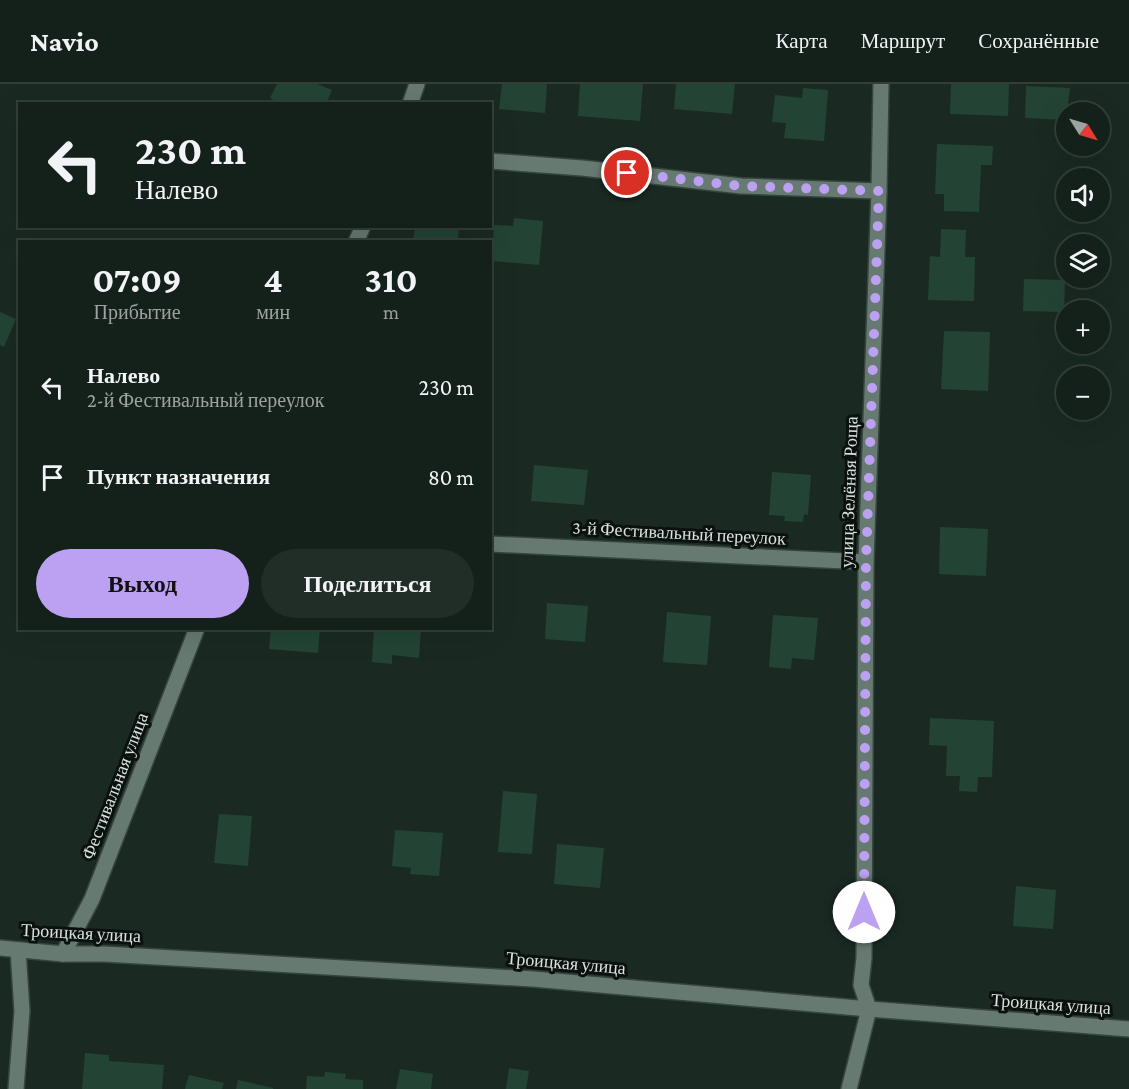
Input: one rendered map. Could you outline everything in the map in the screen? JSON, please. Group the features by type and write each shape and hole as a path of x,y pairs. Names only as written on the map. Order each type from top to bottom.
{"street":[{"path":"411,102 417,84"},
{"name":"улица Зелёная Роща","path":"869,1009 861,985 864,958 866,562 881,84"},
{"path":"492,160 741,186 879,191"},
{"name":"3-й Фестивальный переулок","path":"492,544 866,562"},
{"name":"Фестивальная улица","path":"63,954 92,899 195,630"},
{"name":"Троицкая улица","path":"0,948 63,954 104,954 533,980 1129,1029"},
{"path":"16,1089 22,1011 18,950"},
{"path":"849,1089 869,1009"}],"building":[{"path":"277,84 317,84 332,90 327,102 277,102 270,98"},
{"path":"502,84 547,84 545,113 499,109"},
{"path":"580,84 643,84 640,121 578,116"},
{"path":"676,84 735,84 732,114 674,109"},
{"path":"951,84 1009,84 1008,116 950,114"},
{"path":"1026,86 1070,88 1068,102 1056,102 1056,120 1025,118"},
{"path":"803,88 828,90 824,141 784,138 786,123 772,122 775,95 802,98"},
{"path":"937,144 993,146 992,165 981,165 979,212 944,211 944,194 935,194"},
{"path":"514,218 543,221 539,265 492,261 494,225 513,226"},
{"path":"415,228 459,228 458,240 413,240"},
{"path":"941,229 966,230 965,257 975,257 974,301 928,300 930,256 940,257"},
{"path":"1024,279 1056,280 1056,288 1065,288 1064,300 1056,300 1056,312 1023,311"},
{"path":"0,312 16,319 4,347 0,345"},
{"path":"944,331 990,332 988,391 941,389"},
{"path":"534,465 588,470 584,505 531,501"},
{"path":"772,472 811,475 808,515 804,514 803,522 784,521 785,516 769,515"},
{"path":"940,527 988,529 986,576 939,574"},
{"path":"547,603 588,606 585,642 545,639"},
{"path":"667,612 711,616 707,665 663,662"},
{"path":"773,615 818,618 814,660 792,658 791,669 769,667"},
{"path":"271,630 320,630 318,653 269,649"},
{"path":"374,630 421,630 419,658 392,655 392,664 372,662"},
{"path":"930,718 994,721 992,777 978,777 977,792 959,791 960,776 946,776 947,746 929,745"},
{"path":"503,791 537,794 532,854 498,852"},
{"path":"219,814 252,816 248,866 214,863"},
{"path":"395,830 443,833 439,876 410,874 411,868 392,866"},
{"path":"557,844 604,848 600,888 554,884"},
{"path":"1016,886 1056,890 1053,929 1013,926"},
{"path":"85,1053 109,1055 109,1061 164,1065 162,1089 82,1089"},
{"path":"509,1068 529,1071 526,1089 506,1089"},
{"path":"400,1069 433,1074 431,1089 396,1089"},
{"path":"325,1072 346,1074 345,1079 363,1080 363,1089 306,1089 307,1076 324,1077"},
{"path":"189,1075 224,1083 222,1089 185,1089"},
{"path":"238,1080 273,1088 273,1089 236,1089"}],"route":[{"path":"627,173 741,186 879,191 866,562 864,912"}]}
